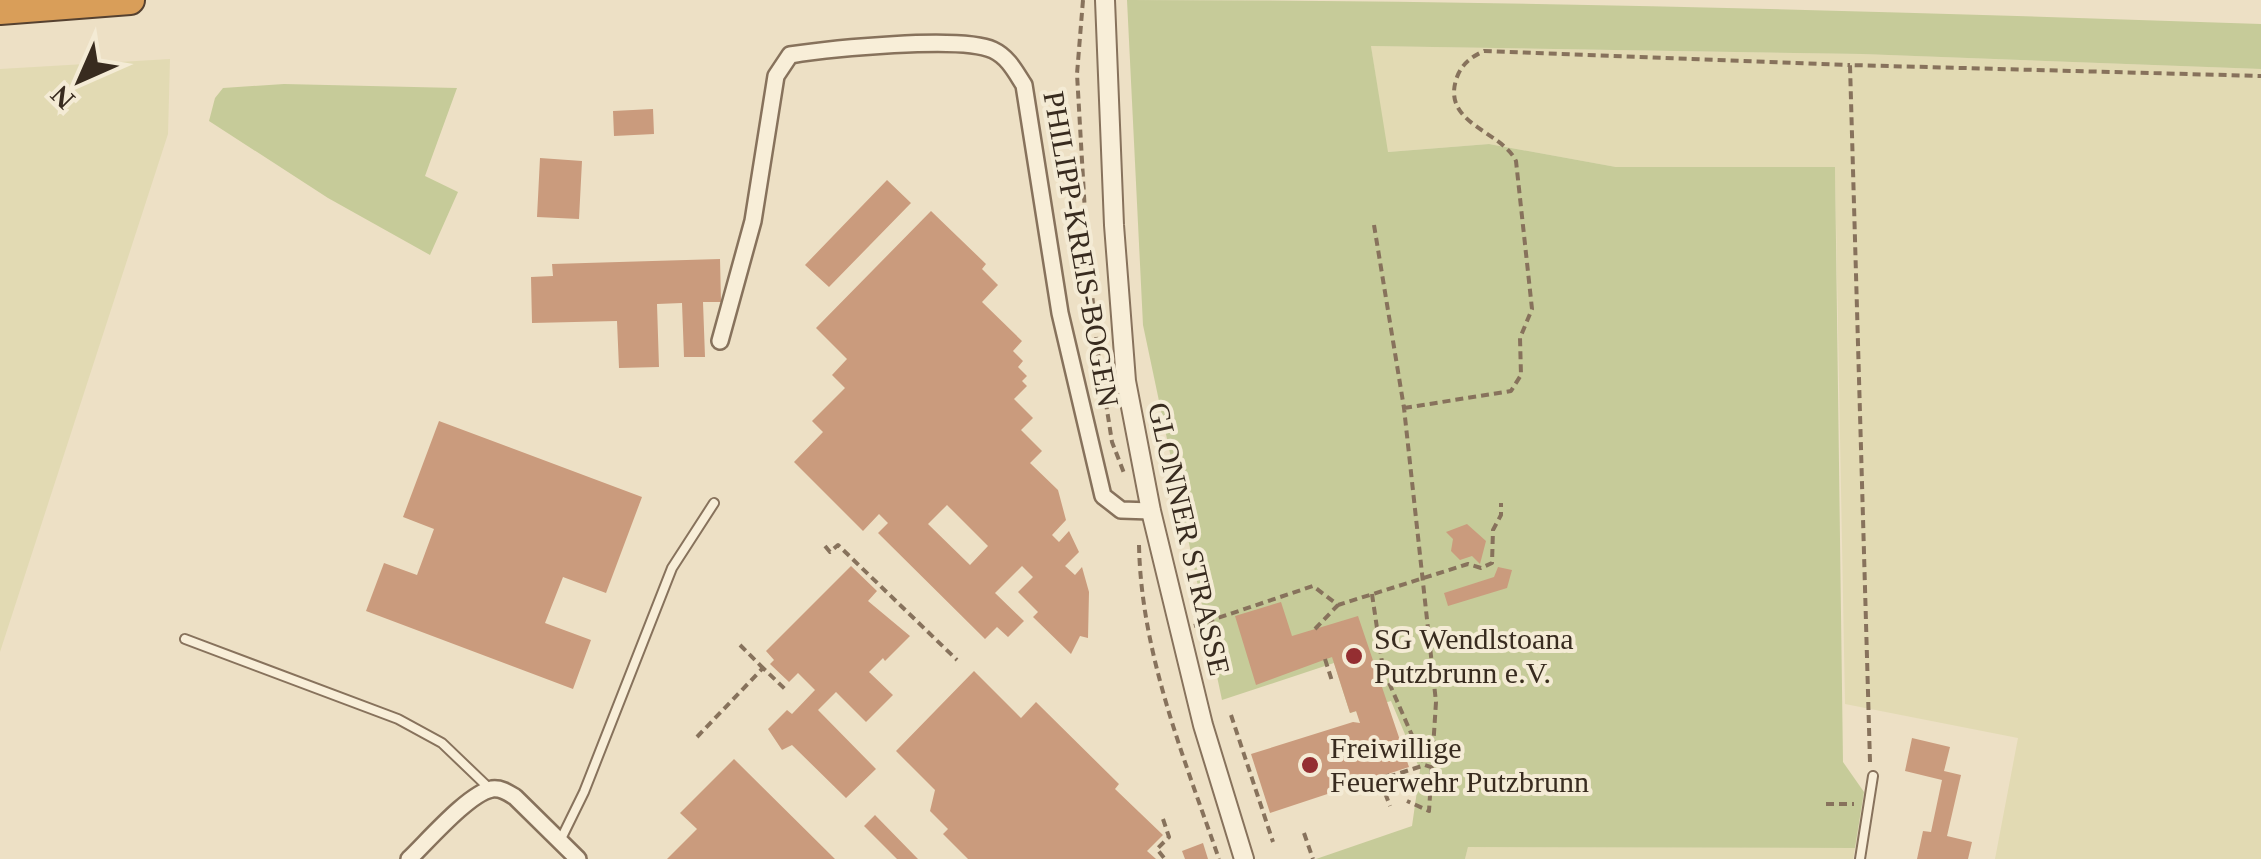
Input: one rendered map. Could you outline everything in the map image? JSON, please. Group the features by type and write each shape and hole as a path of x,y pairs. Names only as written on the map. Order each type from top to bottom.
{"highway":[{"path":"0,10 130,0"}],"street":[{"name":"GLONNER STRASSE","path":"1104,0 1114,225 1126,381 1143,511 1244,859"},
{"name":"PHILIPP-KREIS-BOGEN","path":"720,341 753,220 776,76 790,55 828,49 966,44 993,50 1011,64 1024,85 1060,313 1103,496 1121,510 1143,511"},
{"path":"409,859 474,798 490,789 515,797 578,859"}],"lane":[{"path":"560,841 584,792 672,568 714,502"},
{"path":"186,639 398,719 442,744 490,789"},
{"path":"1860,859 1873,776"}],"path":[{"path":"1083,0 1077,74 1097,346 1112,442 1143,511 1139,532 1140,596 1219,859"},
{"path":"1404,408 1511,391 1522,375 1520,338 1532,309 1516,161 1511,150 1468,122 1460,112 1454,86 1460,68 1484,51 2261,76"},
{"path":"1850,65 1868,748"},
{"path":"1374,225 1404,408 1436,702 1429,810 1408,800"},
{"path":"1315,629 1338,605 1468,564 1480,568 1492,563 1493,530 1501,515 1501,503"},
{"path":"825,546 830,552 838,544 956,660"},
{"path":"1198,625 1313,586 1338,605"},
{"path":"1372,594 1383,669 1425,765"},
{"path":"740,645 787,691"},
{"path":"1325,659 1332,681"},
{"path":"697,737 763,668"},
{"path":"1231,716 1273,842"},
{"path":"1390,806 1380,780 1425,765 1434,768"},
{"path":"1826,804 1868,805"},
{"path":"1163,819 1169,837 1157,849 1165,859"},
{"path":"1304,833 1313,859"}],"shaded area":[{"path":"1371,46 1862,54 2261,69 2261,859 1995,859 2018,738 1845,704 1835,167 1616,167 1489,144 1387,152"},
{"path":"170,59 168,134 0,652 0,69"},
{"path":"1468,847 1855,848 1853,859 1465,859"}],"green space":[{"path":"1127,0 1694,7 2261,24 2261,69 1862,54 1371,46 1388,152 1489,144 1616,167 1835,167 1843,762 1864,792 1855,848 1468,847 1465,859 1316,859 1412,826 1420,770 1391,701 1350,713 1334,663 1222,700 1143,325"},
{"path":"284,84 457,88 425,176 458,192 430,255 328,198 209,121 215,98 223,88"}],"building":[{"path":"653,109 654,134 614,136 613,111"},
{"path":"540,158 582,161 579,219 537,217"},
{"path":"887,180 911,203 829,287 805,265"},
{"path":"931,211 986,264 982,269 998,285 982,302 1022,341 1013,351 1023,361 1018,367 1027,376 1022,381 1027,386 1014,399 1033,418 1021,430 1042,451 1030,463 1058,490 1066,520 1052,535 1059,542 1069,531 1079,552 1065,566 1075,575 1082,567 1089,592 1088,638 1080,636 1071,654 1033,617 1038,612 1018,592 1033,577 1022,566 995,593 1024,621 1008,637 997,627 985,639 878,533 888,523 879,514 863,531 794,462 823,432 812,421 845,388 832,375 847,359 816,328","holes":["947,505 988,546 970,565 928,524"]},
{"path":"720,259 721,302 703,302 705,357 684,357 682,303 657,304 659,367 619,368 617,321 532,323 531,277 553,276 552,264"},
{"path":"439,421 642,497 606,593 563,577 545,623 591,640 573,689 366,611 384,563 417,575 434,529 403,517"},
{"path":"1467,524 1486,541 1480,564 1472,556 1460,560 1451,551 1453,539 1446,532"},
{"path":"851,566 877,591 868,601 910,636 869,672 893,695 866,722 836,692 818,710 876,769 846,798 792,745 782,750 768,729 787,710 792,714 815,690 798,673 789,682 770,664 774,660 766,651"},
{"path":"1498,567 1512,570 1507,588 1448,606 1444,593 1494,577"},
{"path":"1281,602 1292,636 1358,616 1409,767 1270,813 1251,754 1360,723 1356,711 1350,713 1332,657 1256,685 1235,616"},
{"path":"974,671 1021,718 1036,702 1119,784 1115,789 1163,835 1147,851 1156,859 968,859 943,834 948,829 930,811 935,790 896,751"},
{"path":"1912,738 1950,747 1944,771 1961,775 1947,836 1972,842 1968,859 1917,859 1923,831 1931,832 1942,780 1905,771"},
{"path":"734,759 835,859 667,859 697,829 680,813"},
{"path":"875,815 918,859 897,859 864,826"},
{"path":"1203,843 1208,859 1185,859 1182,851"}],"place":[{"name":"SG Wendlstoana Putzbrunn e.V.","path":"1354,656"},
{"name":"Freiwillige Feuerwehr Putzbrunn","path":"1310,765"}]}
